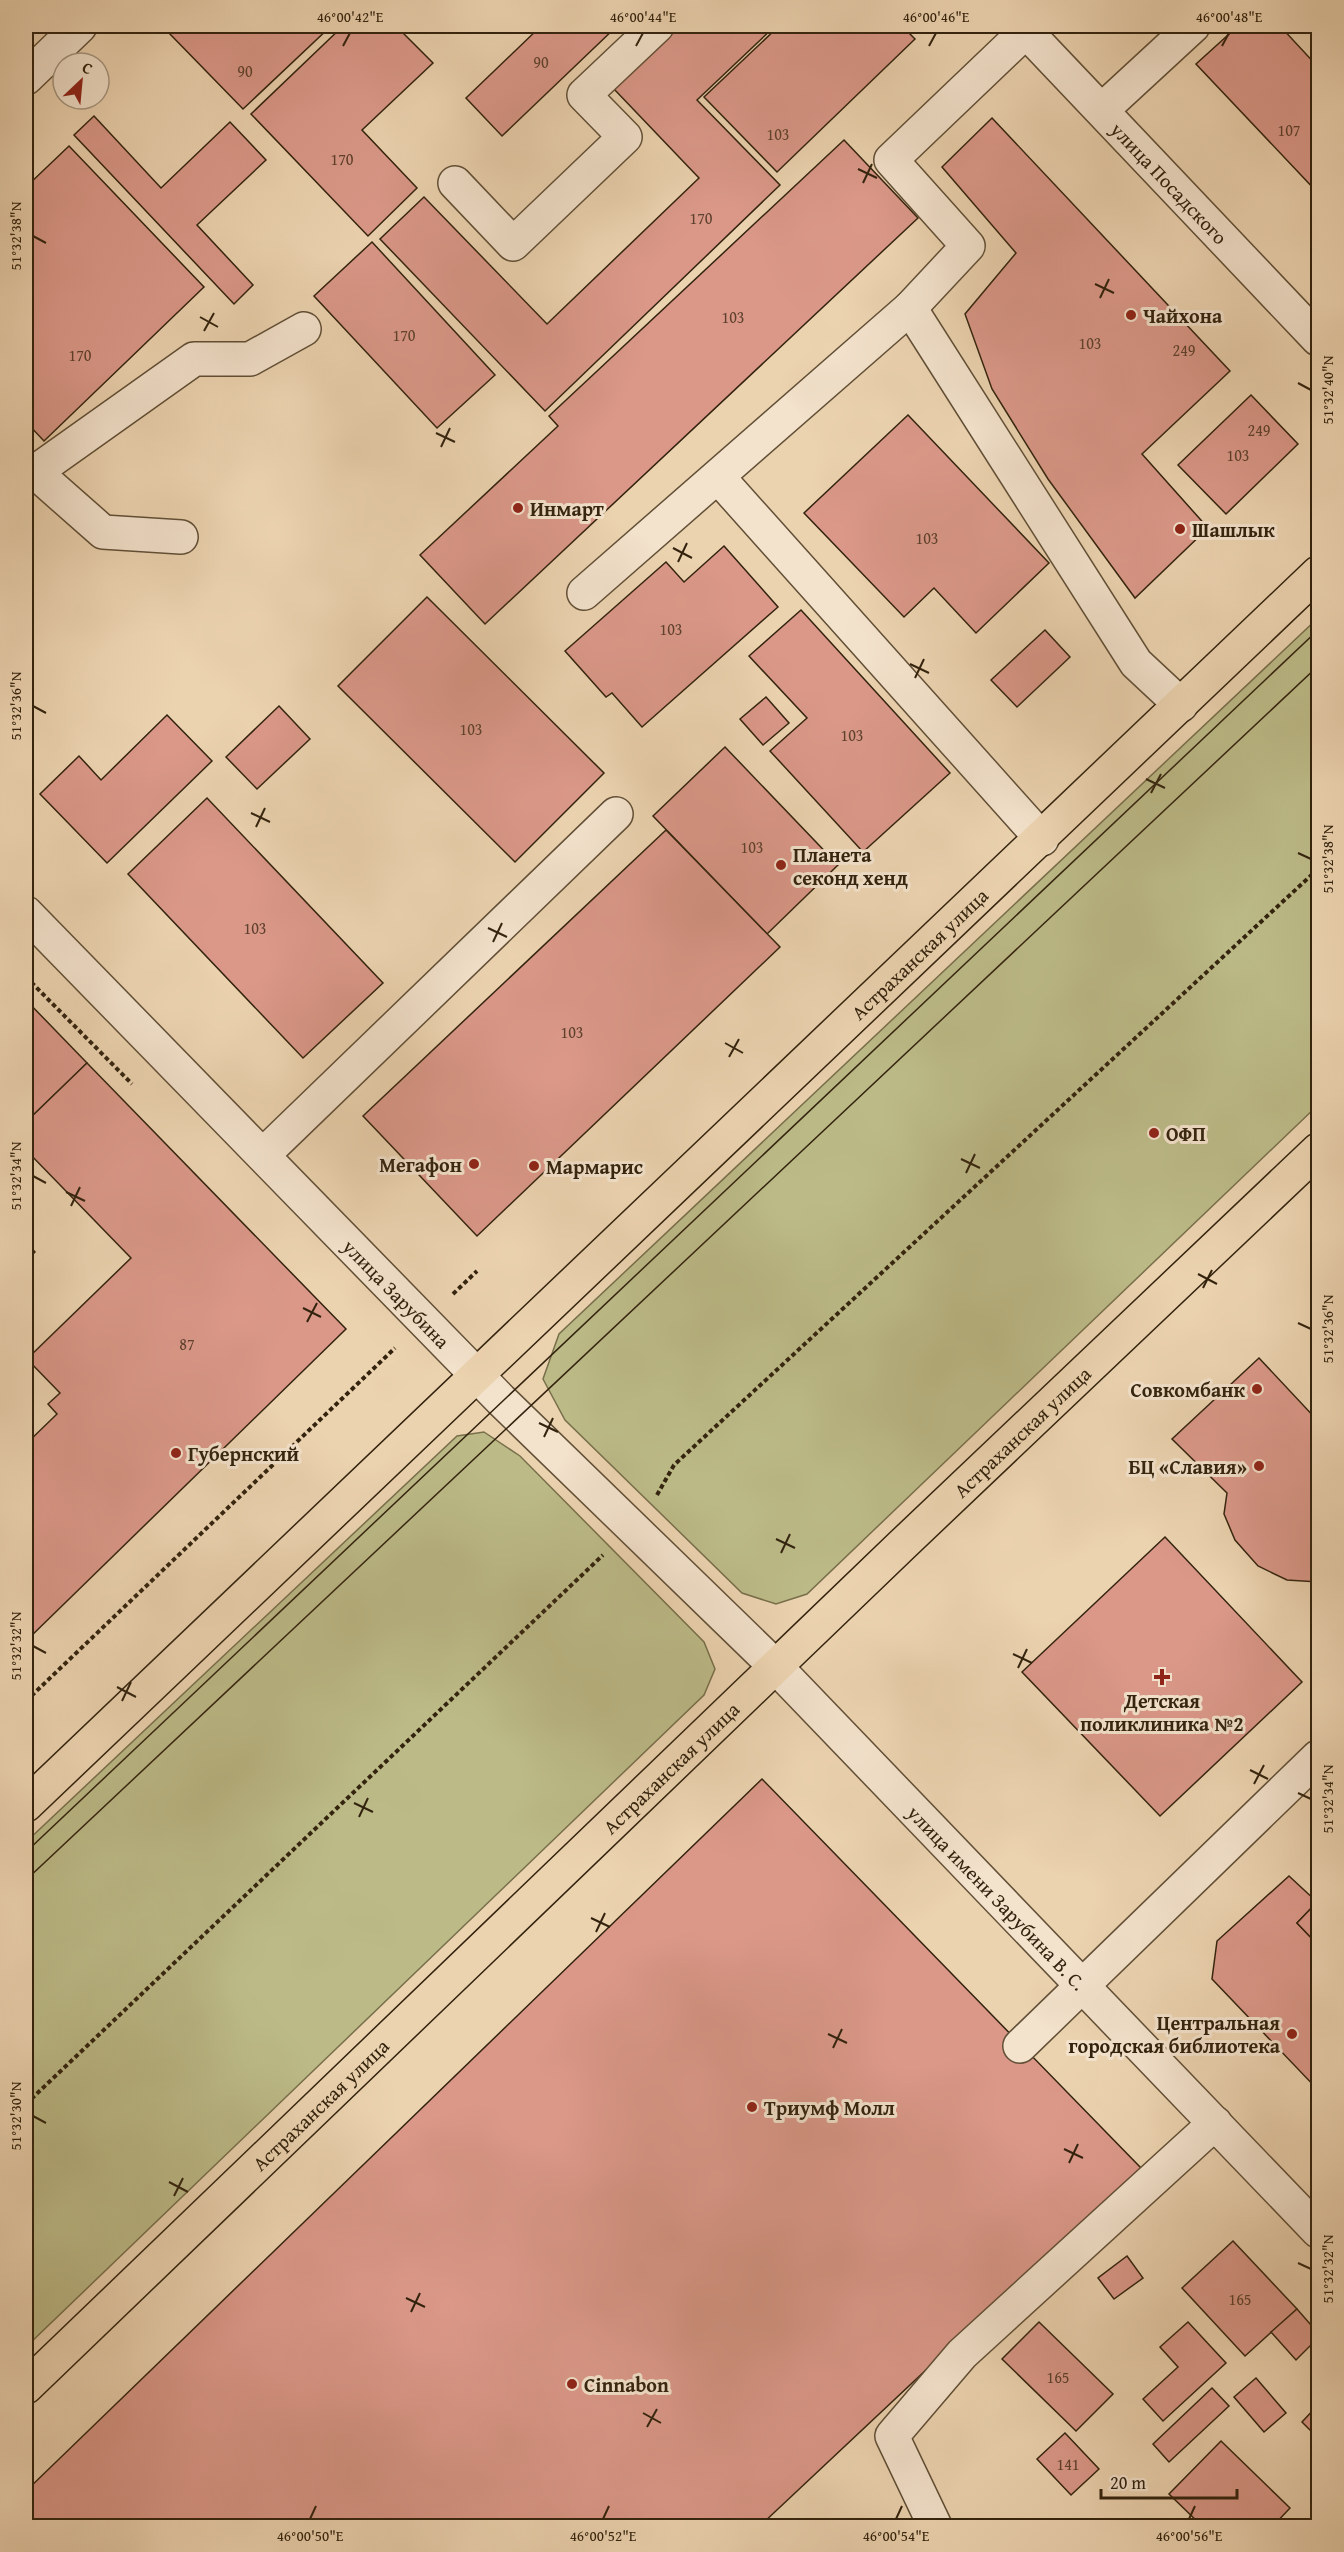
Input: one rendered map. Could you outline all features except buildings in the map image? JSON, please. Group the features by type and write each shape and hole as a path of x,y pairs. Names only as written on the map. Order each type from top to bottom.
{"main road":[{"name":"Астраханская улица","path":"26,1805 1042,839 1318,573"},
{"name":"Астраханская улица","path":"26,2387 1318,1150"}],"street":[{"path":"26,78 80,26"},
{"path":"455,183 513,244 625,136 584,95 657,26"},
{"path":"1102,110 1193,26"},
{"path":"584,593 910,308 968,246 891,160 1024,28"},
{"name":"улица Посадского","path":"1024,28 1318,339"},
{"path":"910,308 1137,663 1181,705"},
{"path":"181,537 103,532 30,470 194,359 250,359 304,329"},
{"path":"718,477 1042,839"},
{"path":"263,1155 616,814"},
{"name":"улица Зарубина","path":"26,913 501,1400 776,1667"},
{"name":"улица имени Зарубина В. С.","path":"776,1667 1085,1985 1318,2231"},
{"path":"1020,2046 1315,1769"},
{"path":"935,2526 892,2436 962,2354 1215,2123"}],"path":[{"path":"652,1503 674,1465 1318,869"},
{"path":"26,1701 477,1271"},
{"path":"26,2104 610,1548"}],"shaded area":[{"path":"1318,618 1318,1105 807,1594 776,1604 742,1593 565,1420 543,1379 559,1334"},
{"path":"484,1432 520,1456 704,1642 715,1669 704,1695 26,2347 26,1842 457,1436"}],"tram line":[{"path":"26,1852 1318,630"},
{"path":"26,1880 1318,666"}],"place":[{"name":"Чайхона","path":"1131,315"},
{"name":"Инмарт","path":"518,508"},
{"name":"Шашлык","path":"1180,529"},
{"name":"Планета секонд хенд","path":"781,865"},
{"name":"ОФП","path":"1154,1133"},
{"name":"Мегафон","path":"474,1164"},
{"name":"Мармарис","path":"534,1166"},
{"name":"Совкомбанк","path":"1257,1389"},
{"name":"Губернский","path":"176,1453"},
{"name":"БЦ «Славия»","path":"1259,1466"},
{"name":"Детская поликлиника №2","path":"1162,1677"},
{"name":"Центральная городская библиотека","path":"1292,2034"},
{"name":"Триумф Молл","path":"752,2107"},
{"name":"Cinnabon","path":"572,2384"}]}
